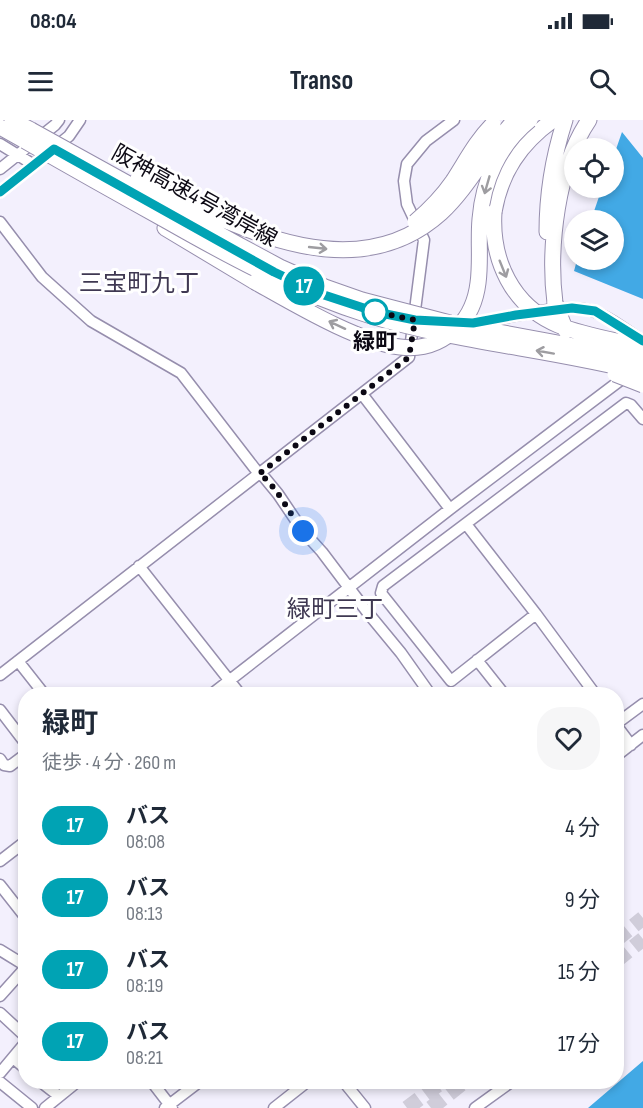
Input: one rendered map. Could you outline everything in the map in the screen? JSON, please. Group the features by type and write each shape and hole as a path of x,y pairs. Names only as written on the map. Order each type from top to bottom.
{"highway":[{"name":"阪神高速4号湾岸線","path":"12,120 34,135 249,251 325,287 362,300 439,320 643,361"},
{"path":"34,135 258,235 299,246 352,249 382,246 404,238 439,214 459,194 515,120"},
{"path":"55,154 107,193 294,303 374,340 401,347 414,347 433,344 444,339 463,323 470,312 478,286 480,220 486,186 491,171 506,145 530,120"},
{"path":"553,120 528,141 502,180 494,212 494,239 501,266 514,291 531,310 544,319 572,330 643,347"},
{"path":"566,120 557,144 550,178 547,218 548,263 555,303 568,334 582,352 613,372 643,385"},
{"path":"555,303 554,248 559,207 572,153 581,131 589,120"},
{"path":"352,249 392,238 424,215 447,189 472,150 495,122"},
{"name":"阪神高速4号湾岸線","path":"0,127 55,154 240,261 340,306 424,330 586,359 643,373"}],"street":[{"path":"0,169 18,154 34,135 55,125 59,120"},
{"path":"0,192 34,165 55,154 80,120"},
{"path":"0,675 409,357 424,240 408,204 404,181 407,164 426,141 454,120"},
{"path":"34,135 55,154 274,272 321,294 376,312 415,320 473,323 572,308 595,311 643,341"},
{"path":"0,144 34,165"},
{"path":"0,222 42,277 91,321 181,373 401,653 424,687"},
{"path":"221,687 643,361"},
{"path":"362,394 450,509"},
{"path":"536,614 451,681 381,592 383,586 626,403 631,405 643,419"},
{"path":"466,524 590,687"},
{"path":"139,566 234,687"},
{"path":"477,660 498,687"},
{"path":"18,661 38,687"},
{"path":"624,718 643,704"},
{"path":"0,711 18,734"},
{"path":"624,735 631,745"},
{"path":"624,750 643,735"},
{"path":"0,759 4,765 10,766 18,760"},
{"path":"0,861 18,847"},
{"path":"0,885 18,907"},
{"path":"0,950 18,961"},
{"path":"0,996 18,975"},
{"path":"0,1014 18,1029"},
{"path":"0,1073 18,1052"},
{"path":"13,1058 18,1062"},
{"path":"0,1082 32,1108"},
{"path":"50,1089 59,1096"},
{"path":"45,1108 68,1089"},
{"path":"157,1089 169,1107 191,1089"},
{"path":"273,1108 298,1089"},
{"path":"350,1089 365,1108"},
{"path":"475,1108 501,1089"}],"water":[{"path":"622,132 643,158 643,299 574,271 624,270 624,210 594,210 599,198 624,198 624,138 620,138"},
{"path":"643,1061 643,1108 588,1108 610,1089 624,1089 624,1077"}],"tunnel":[{"path":"624,933 643,918"},
{"path":"624,954 643,939"},
{"path":"407,1108 433,1089"},
{"path":"431,1108 455,1089"}],"bus line":[{"name":"17","path":"0,192 54,149 274,272 321,294 376,312 415,320 473,323 572,308 595,311 643,341"}],"place":[{"name":"緑町","path":"375,312"}],"district":[{"name":"三宝町九丁","path":"139,283"},
{"name":"緑町三丁","path":"335,609"}],"route":[{"path":"303,531 278,494 259,474 409,357 415,320 375,312"}]}
